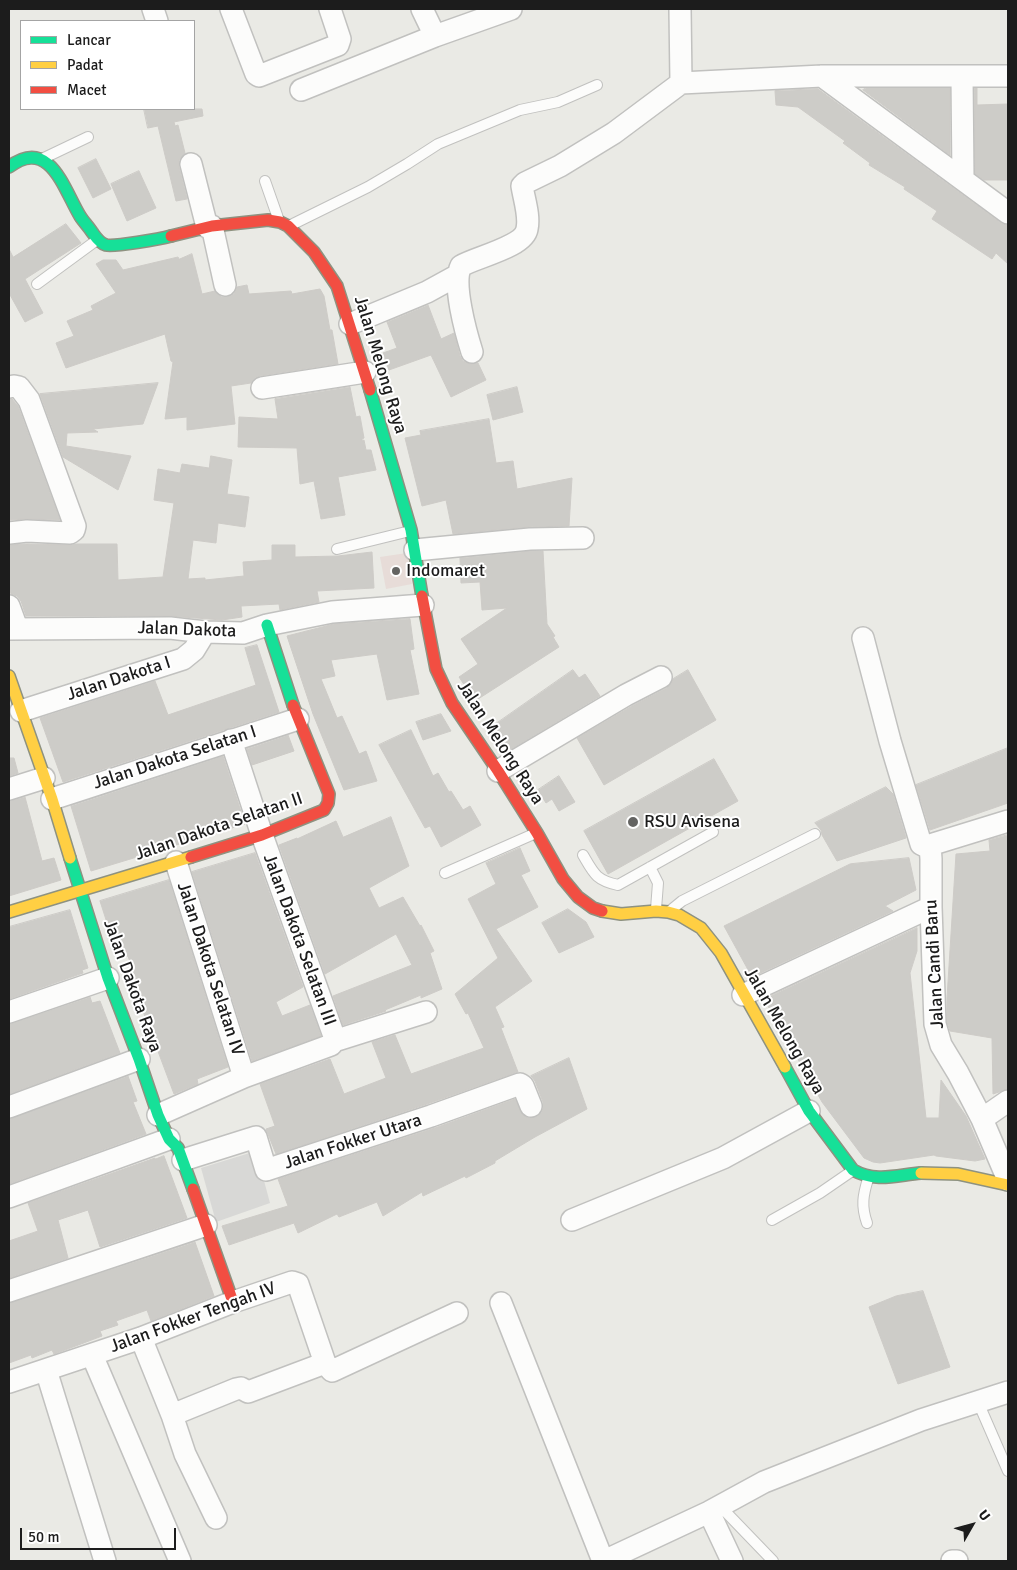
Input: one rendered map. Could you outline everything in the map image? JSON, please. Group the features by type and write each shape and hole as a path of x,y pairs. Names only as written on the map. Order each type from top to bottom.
{"main road":[{"path":"9,167 17,161 28,158 40,159 51,166 80,216 98,240 106,245 213,234 268,220 284,224"},
{"name":"Jalan Melong Raya","path":"284,224 314,252 337,286 365,372 413,540 423,606 436,669 452,703 498,771 563,879 578,897 593,908 608,913 668,912 689,920 701,928 710,938 809,1111 852,1170 868,1179"},
{"name":"Jalan Dakota Selatan II","path":"9,912 262,835 324,810 330,801 329,794 298,719 267,625"},
{"name":"Jalan Dakota Raya","path":"9,680 52,799 108,978 140,1059 158,1115 169,1139 178,1148 183,1160 233,1302"},
{"path":"868,1179 928,1172 953,1173 976,1176 1008,1186"}],"street":[{"path":"231,9 256,74 259,76 338,45 340,39 330,9"},
{"path":"422,9 434,36"},
{"path":"301,90 434,36 511,9"},
{"path":"680,9 682,83"},
{"path":"822,76 1008,213"},
{"path":"472,352 463,320 458,275 461,266 508,246 521,239 527,232 528,223 522,186 560,166 614,133 682,83 822,76 1008,76"},
{"path":"962,76 964,179"},
{"path":"191,164 213,234 225,285"},
{"path":"350,324 415,297 458,275"},
{"path":"262,388 365,372"},
{"path":"9,387 18,387 29,400 75,526 74,530 70,533 27,531 9,533"},
{"path":"413,540 583,538"},
{"path":"9,606 13,628"},
{"name":"Jalan Dakota","path":"13,628 170,628 205,632 243,633 267,625 332,612 423,606"},
{"name":"Jalan Dakota I","path":"21,710 183,659 194,650 205,632"},
{"path":"862,638 921,844 925,846 930,845 1008,821"},
{"path":"498,771 626,694 661,677"},
{"name":"Jalan Dakota Selatan I","path":"52,799 298,719"},
{"name":"Jalan Dakota Selatan III","path":"231,740 262,835 334,1036 332,1043"},
{"path":"9,789 44,778"},
{"name":"Jalan Candi Baru","path":"930,845 930,906 935,1024 941,1045 982,1119 1008,1180"},
{"name":"Jalan Dakota Selatan IV","path":"176,862 244,1077"},
{"path":"743,995 930,906"},
{"path":"9,1012 108,978"},
{"path":"158,1115 244,1077 332,1043 426,1012"},
{"path":"9,1106 140,1059"},
{"name":"Jalan Fokker Utara","path":"183,1160 256,1137 266,1170 422,1119 520,1084 523,1086 531,1106"},
{"path":"982,1119 1008,1101"},
{"path":"572,1220 723,1158 809,1111"},
{"path":"9,1196 169,1139"},
{"path":"9,1291 206,1225"},
{"name":"Jalan Fokker Tengah IV","path":"9,1382 141,1338 233,1302 292,1282 298,1284 324,1363"},
{"path":"501,1303 603,1561 714,1509 772,1479 921,1420 1008,1392"},
{"path":"172,1415 236,1389 241,1388 248,1392 324,1363 332,1371 338,1369 457,1313"},
{"path":"141,1338 172,1415 185,1454 216,1518"},
{"path":"92,1354 180,1561"},
{"path":"46,1370 105,1561"},
{"path":"714,1509 732,1561"},
{"path":"952,1561 957,1561"}],"lane":[{"path":"264,182 284,224 368,186 438,144 520,110 558,102 597,85"},
{"path":"40,159 88,137"},
{"path":"37,284 98,240"},
{"path":"337,549 413,540"},
{"path":"583,855 594,874 604,882 618,885 713,832"},
{"path":"445,873 536,833"},
{"path":"668,912 682,901 815,834"},
{"path":"650,868 658,883 656,911"},
{"path":"772,1220 820,1194 852,1170"},
{"path":"868,1179 864,1191 863,1211 868,1223"},
{"path":"978,1402 1008,1471"},
{"path":"714,1509 773,1561"}],"shaded area":[{"name":"Indomaret","path":"407,553 412,584 386,589 380,557"},
{"path":"256,1151 270,1203 216,1222 201,1168"}],"building":[{"path":"866,88 950,88 950,155 863,90"},
{"path":"975,88 977,88 977,105 1008,104 1008,180 984,180 975,174"},
{"path":"818,89 1001,223 1008,226 1008,264 996,253 992,259 932,219 937,211 904,189 905,187 869,165 870,163 843,143 845,141 798,107 776,105 775,91"},
{"path":"202,109 203,116 174,122 175,126 178,125 185,153 179,160 179,167 187,199 176,201 158,126 148,128 144,110"},
{"path":"96,159 111,189 93,198 78,168"},
{"path":"139,171 156,208 127,221 111,184"},
{"path":"66,224 81,243 25,279 43,313 25,322 9,293 9,249 13,257"},
{"path":"192,254 202,294 215,291 221,297 227,297 234,294 237,287 247,285 249,294 291,291 292,294 320,289 324,296 338,364 260,376 251,383 231,386 235,424 187,430 187,417 165,419 173,362 171,361 165,334 66,368 56,343 74,336 67,321 93,310 91,306 116,293 96,264 103,260 116,260 123,270 178,257 179,259"},
{"path":"428,305 441,339 454,333 463,361 470,364 478,363 486,380 451,397 431,355 389,370 383,353 397,348 387,322"},
{"path":"158,383 143,424 93,429 98,432 67,433 66,446 131,456 118,490 63,457 40,394"},
{"path":"350,387 356,417 360,416 364,438 362,441 364,440 366,450 371,450 376,470 338,477 345,515 321,519 314,481 300,484 297,448 238,447 239,417 278,419 275,399"},
{"path":"517,387 523,412 493,420 487,395"},
{"path":"9,399 12,399 18,406 60,520 9,520"},
{"path":"489,419 496,463 513,461 517,489 572,478 569,526 529,527 453,534 446,500 422,506 405,438 421,435 420,431"},
{"path":"211,456 232,460 227,494 249,497 245,527 218,523 216,543 193,540 188,579 205,578 205,580 244,576 243,562 272,560 272,545 295,545 295,557 338,556 372,552 374,588 317,591 319,602 280,610 279,604 241,606 242,617 222,620 170,616 26,616 21,601 17,596 11,594 9,585 9,545 117,544 118,580 163,577 174,503 154,500 158,469 180,473 182,464 209,468"},
{"path":"543,551 547,624 555,636 553,637 559,647 475,701 459,677 478,664 461,639 507,608 482,610 480,582 461,583 460,558"},
{"path":"410,619 414,649 410,650 419,694 387,700 377,654 331,660 335,676 321,679 337,718 342,716 359,754 366,751 377,781 344,790 313,714 287,636 334,624"},
{"path":"257,645 279,712 63,782 40,718 155,681 168,715 256,685 245,648"},
{"path":"573,670 579,678 585,674 600,696 510,750 493,726"},
{"path":"688,670 716,720 604,785 577,738 667,688 673,679"},
{"path":"441,714 451,731 423,740 416,722"},
{"path":"411,730 433,776 438,773 449,792 451,791 463,810 470,806 481,825 441,847 430,826 425,828 379,745"},
{"path":"288,735 294,751 252,765 247,749"},
{"path":"1008,748 1008,803 930,830 916,785"},
{"path":"223,756 245,824 91,871 71,806"},
{"path":"9,758 14,758 18,773 9,776"},
{"name":"RSU Avisena","path":"714,759 738,801 608,874 584,831"},
{"path":"559,776 575,802 559,811 552,799 546,803 538,790"},
{"path":"886,787 893,794 906,838 837,861 821,830 815,823"},
{"path":"25,797 42,861 54,858 61,880 9,896 9,801"},
{"path":"391,817 409,866 369,888 379,908 403,897 421,925 434,951 430,953 442,989 421,998 421,995 386,1011 343,1025 333,996 412,965 396,934 325,974 279,845 336,821 343,837"},
{"path":"1008,835 1008,1089 993,1094 992,1038 950,1031 947,1022 947,998 956,854 990,851 989,840"},
{"path":"520,848 530,871 521,875 538,907 496,929 532,981 495,1007 504,1027 501,1028 518,1072 276,1154 266,1129 275,1126 260,1084 330,1059 344,1094 386,1078 372,1042 395,1035 411,1074 484,1048 468,1013 466,1014 455,994 498,958 468,899 496,884 486,863"},
{"path":"255,853 303,987 276,1002 282,1016 310,1005 321,1036 252,1061 192,872"},
{"path":"909,858 916,890 885,906 893,911 752,977 724,926 850,864"},
{"path":"169,880 228,1067 197,1079 198,1084 174,1094 135,990 139,989 128,956 118,957 100,901"},
{"path":"568,909 586,922 594,937 559,953 542,923"},
{"path":"70,910 88,968 82,970 83,973 9,999 9,927"},
{"path":"917,928 917,951 910,973 926,1118 939,1118 941,1080 966,1116 985,1159 975,1161 934,1155 880,1163 864,1158 822,1102 764,999"},
{"path":"90,997 92,1003 100,1001 120,1053 9,1094 9,1024"},
{"path":"569,1058 587,1109 535,1137 495,1161 495,1163 466,1178 465,1176 423,1196 422,1192 383,1216 377,1202 339,1217 337,1214 298,1233 294,1223 229,1245 222,1226 288,1206 278,1179 435,1128 515,1099 523,1115 529,1118 536,1117 541,1113 543,1102 535,1081 531,1076"},
{"path":"128,1076 137,1101 133,1102 146,1134 9,1184 9,1119"},
{"path":"164,1156 187,1218 100,1247 88,1210 58,1220 68,1258 9,1278 9,1241 38,1231 28,1203"},
{"path":"195,1242 214,1296 151,1321 147,1310 116,1321 118,1325 100,1331 102,1336 54,1354 52,1350 32,1358 31,1355 9,1363 9,1303"},
{"path":"923,1291 950,1367 898,1384 869,1307 896,1296"}],"traffic: fast":[{"path":"9,167 23,159 35,158 45,162 54,170 81,218 98,239 106,245 127,244 171,236"},
{"path":"370,390 411,530 422,596"},
{"path":"267,625 293,705"},
{"path":"70,858 108,978 158,1115 169,1139 178,1148 193,1189"},
{"path":"785,1067 809,1111 853,1170 878,1177 921,1173"}],"traffic: slow":[{"path":"9,676 52,799 70,858"},
{"path":"9,912 191,857"},
{"path":"602,911 621,914 656,911 668,912 679,915 701,928 721,953 785,1067"},
{"path":"921,1173 958,1174 1008,1185"}],"traffic: jam":[{"path":"171,236 212,226 268,220 280,222 288,226 314,252 337,286 370,390"},
{"path":"422,596 436,669 452,703 498,771 563,879 578,897 593,908 602,911"},
{"path":"191,857 262,835 324,810 328,803 329,794 293,705"},
{"path":"193,1189 233,1302"}],"place":[{"name":"Indomaret","path":"396,571"},
{"name":"RSU Avisena","path":"633,822"}]}
